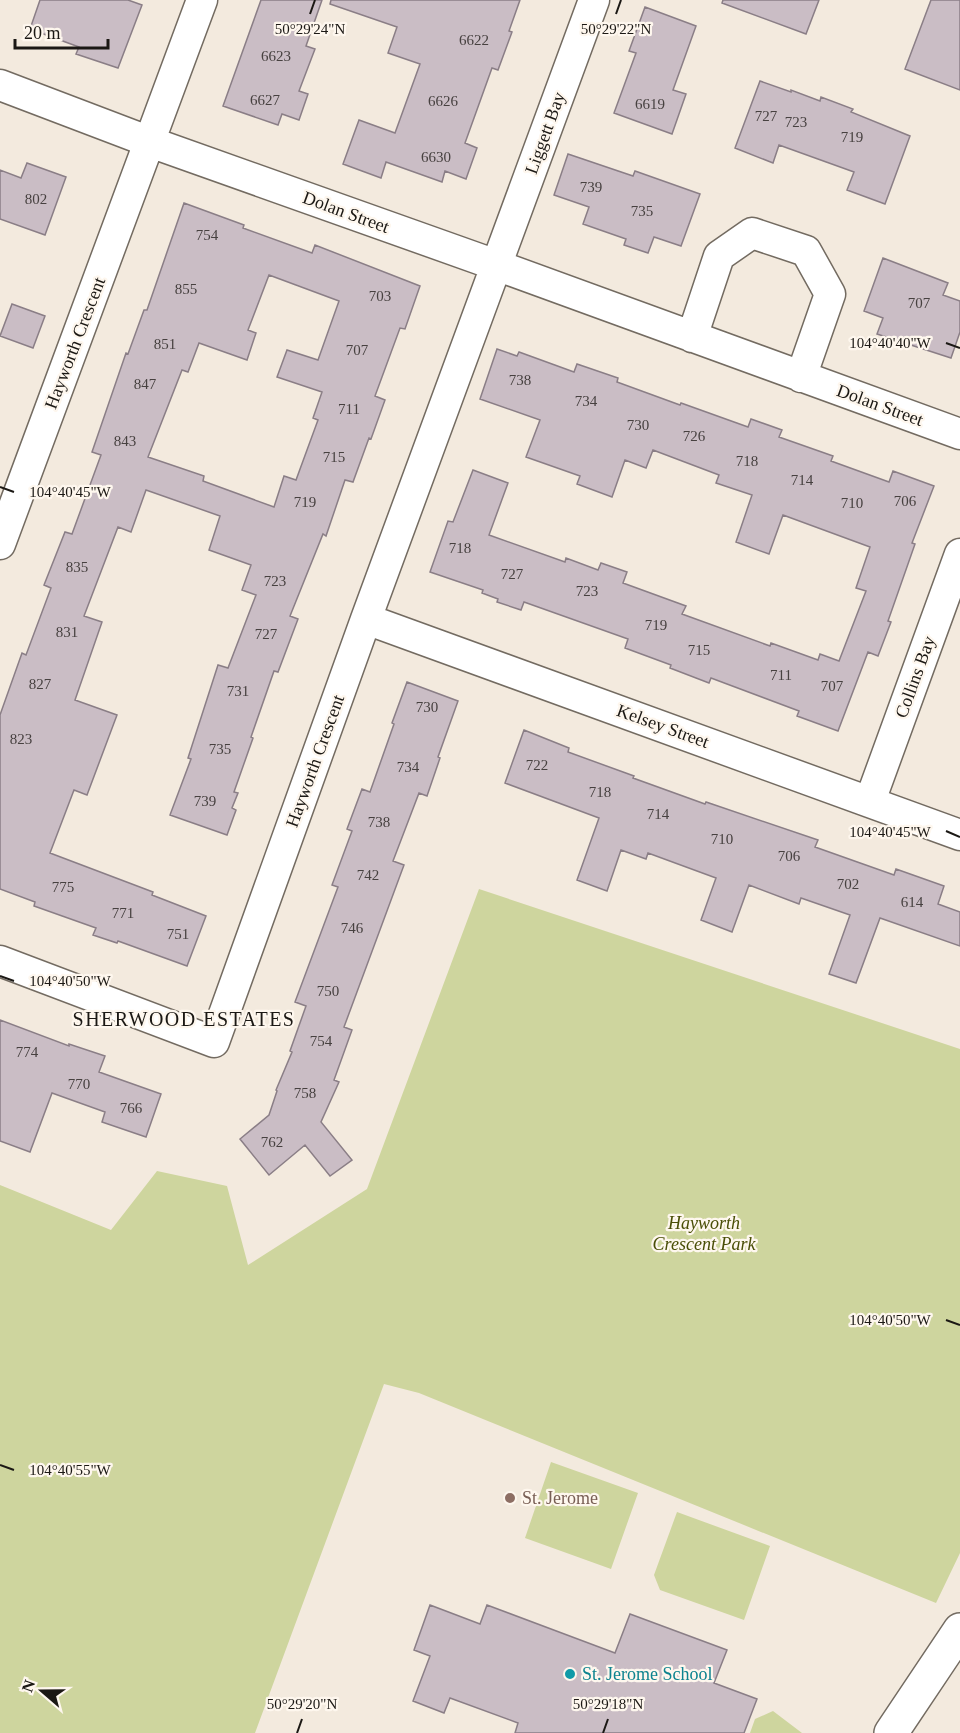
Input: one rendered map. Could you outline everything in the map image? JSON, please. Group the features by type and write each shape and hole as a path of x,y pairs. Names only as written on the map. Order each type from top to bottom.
{"street":[{"name":"Hayworth Crescent","path":"0,544 10,482 150,142 202,0"},
{"name":"Liggett Bay","path":"496,265 594,0"},
{"name":"Dolan Street","path":"0,85 150,142 960,434"},
{"path":"692,337 719,256 752,233 806,251 830,294 801,376"},
{"name":"Hayworth Crescent","path":"0,962 214,1042 496,265"},
{"name":"Collins Bay","path":"870,801 960,554"},
{"name":"Kelsey Street","path":"366,619 960,835"},
{"path":"891,1733 960,1630"}],"green space":[{"name":"Hayworth Crescent Park","path":"479,889 960,1049 960,1553 936,1603 419,1393 384,1384 255,1733 0,1733 0,1185 111,1230 157,1171 227,1186 248,1265 367,1189"},
{"path":"551,1462 638,1493 611,1569 525,1538"},
{"path":"677,1512 770,1546 744,1620 660,1590 654,1575"},
{"path":"773,1711 802,1733 750,1733 755,1719"}],"building":[{"path":"40,0 128,0 142,5 118,68 76,54 79,47 30,29"},
{"path":"261,0 322,0 306,46 315,49 299,91 308,94 299,120 282,114 278,125 223,106"},
{"path":"331,0 520,0 509,31 512,32 498,70 492,68 465,143 477,148 466,179 445,171 442,182 386,162 381,178 343,164 359,120 395,133 420,64 388,53 397,27 330,4"},
{"path":"723,0 819,0 806,34 722,3"},
{"path":"931,0 960,0 960,90 905,69"},
{"path":"645,7 696,26 673,90 686,94 672,134 614,113 636,53 629,51"},
{"path":"760,81 820,101 821,97 853,109 851,112 910,136 885,204 847,190 854,172 779,145 773,163 735,148"},
{"path":"568,154 633,176 635,171 700,194 681,246 654,237 648,253 624,245 626,239 583,224 589,207 554,195"},
{"path":"27,163 66,177 45,235 0,219 0,170 21,178"},
{"path":"184,203 244,225 243,228 312,253 315,245 420,286 405,329 400,328 375,396 385,400 371,439 369,438 353,482 345,480 326,536 323,534 290,616 298,619 278,672 274,671 251,737 253,738 234,792 238,793 232,808 236,810 227,835 170,815 191,759 188,758 218,665 228,668 256,595 242,590 251,565 209,550 220,516 146,490 131,532 118,527 84,616 102,622 75,700 117,715 87,795 74,790 50,853 153,892 152,895 206,916 187,966 118,941 117,943 93,935 96,928 34,906 35,902 0,889 0,715 22,653 26,655 51,588 44,585 65,532 72,534 101,455 92,452 126,353 128,354 144,310 147,310","holes":["269,275 339,301 318,360 287,350 277,377 322,392 313,418 318,420 296,480 284,476 274,507 203,481 204,476 148,457 182,370 188,372 199,343 247,360 256,333 248,330"]},
{"path":"883,258 948,283 943,295 960,301 960,332 951,358 877,334 883,318 864,311"},
{"path":"12,304 45,316 33,348 0,336"},
{"path":"497,349 517,356 519,352 574,372 577,364 618,378 617,382 748,427 751,419 782,430 779,437 833,456 831,461 889,482 893,471 934,486 912,543 915,544 878,656 868,652 838,731 797,716 799,711 711,678 709,683 670,668 671,665 625,648 628,639 524,602 521,610 497,602 498,599 482,593 483,590 430,572 448,521 453,522 473,470 508,483 489,535 565,562 566,558 598,570 601,563 627,572 623,583 686,606 682,614 770,646 771,643 818,660 820,654 839,661 866,591 856,588 870,547 783,515 769,554 736,542 752,495 716,483 719,475 653,450 646,468 625,460 612,497 577,484 580,476 526,457 540,420 480,399"},
{"path":"407,682 458,701 427,796 419,793 393,861 404,865 344,1027 352,1030 334,1080 339,1082 321,1122 352,1160 330,1176 305,1145 269,1175 240,1139 269,1115 306,1006 295,1002 338,887 332,885 352,831 347,829 362,789 370,792"},
{"path":"524,730 569,748 568,752 634,776 633,778 818,840 815,847 894,875 896,869 944,886 938,904 960,912 960,946 880,918 856,983 829,974 850,915 801,898 799,904 749,885 732,932 701,920 716,878 648,853 646,859 621,850 607,891 577,880 599,818 505,783"},
{"path":"0,1020 69,1046 69,1044 105,1056 99,1072 161,1094 146,1137 102,1122 105,1112 52,1093 30,1152 0,1141"},
{"name":"St. Jerome School","path":"430,1605 480,1624 487,1605 615,1653 630,1614 727,1650 714,1683 757,1699 744,1733 515,1733 518,1723 450,1698 444,1713 413,1701 430,1656 414,1650"}],"place":[{"name":"St. Jerome","path":"510,1498"},
{"name":"St. Jerome School","path":"570,1674"}],"district":[{"name":"SHERWOOD ESTATES","path":"184,1019"}]}
